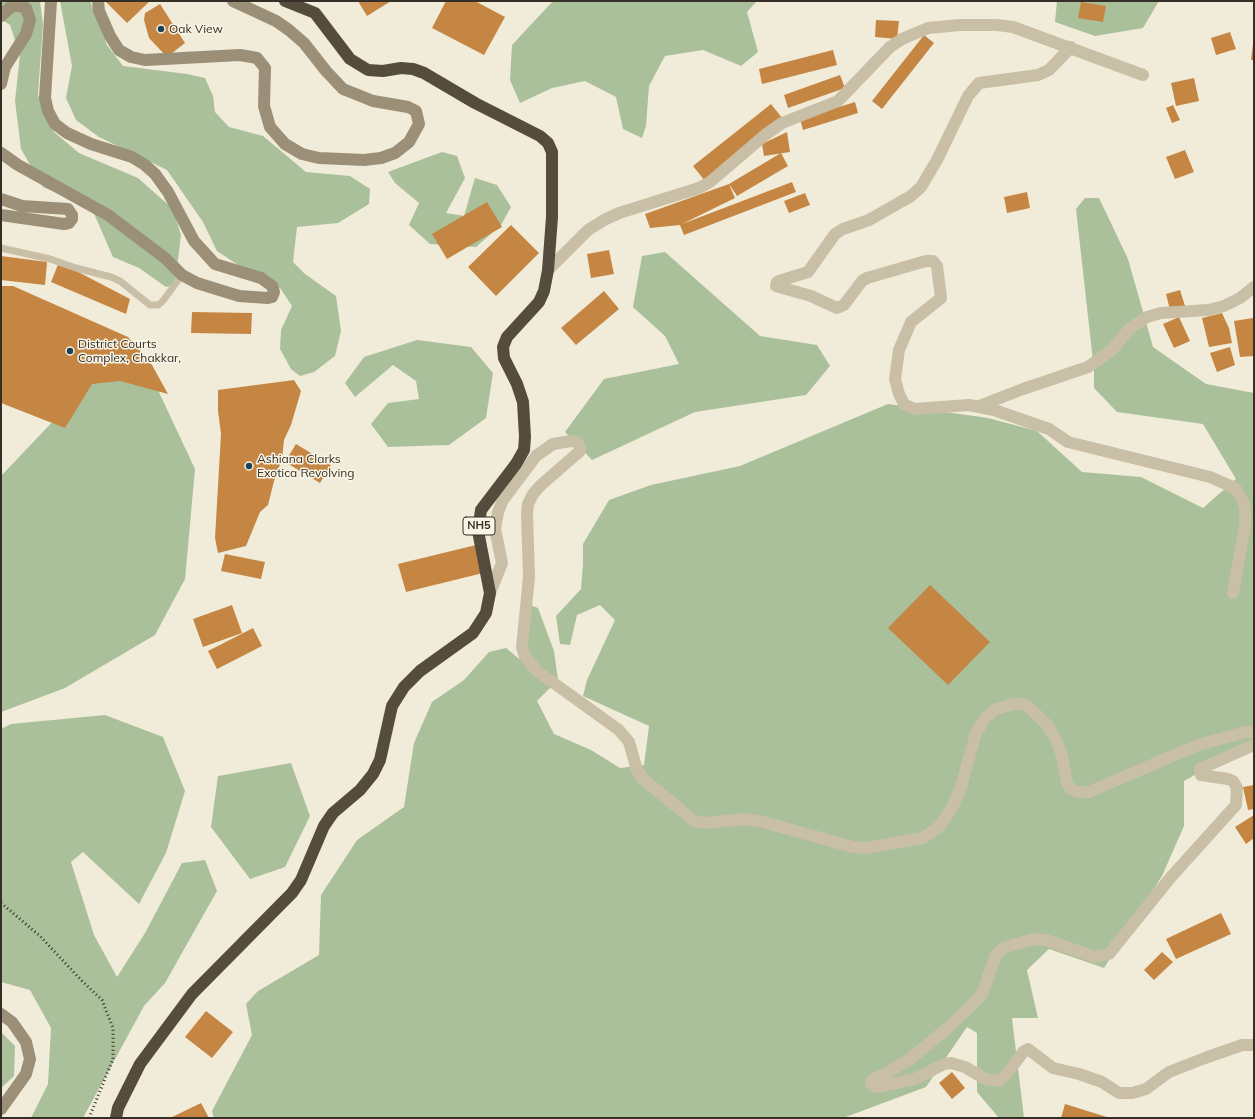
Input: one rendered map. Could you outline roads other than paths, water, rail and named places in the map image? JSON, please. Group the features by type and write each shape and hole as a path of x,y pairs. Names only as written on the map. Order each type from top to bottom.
{"highway":[{"name":"NH5","path":"116,1118 118,1108 145,1058 192,994 292,893 301,880 324,826 334,812 360,790 373,774 380,760 392,706 404,687 420,671 473,633 486,613 490,594 478,531 481,510 516,464 524,450 526,437 523,402 517,384 504,358 503,347 507,337 539,302 544,291 548,270 552,217 552,152 548,143 540,136 475,104 424,73 413,69 401,68 383,72 368,70 350,59 315,13 285,1"}],"street":[{"path":"1,154 108,215 166,258 182,275 197,283 239,296 268,298 272,296 274,292 272,286 261,278 215,264 194,241 168,192 155,174 145,165 132,157 91,144 67,133 55,124 48,111 45,98 51,1"},
{"path":"98,1 99,11 110,36 120,50 131,57 145,60 240,55 257,58 265,68 264,106 270,127 285,144 302,154 319,158 364,160 381,158 395,153 409,142 419,124 416,111 408,107 373,101 343,89 326,71 304,43 289,30 233,1"},
{"path":"1,16 12,6 18,6 26,8 30,20 26,34 5,67 1,84"},
{"path":"548,270 588,230 604,220 619,213 699,188 721,175 761,138 782,123 838,101 890,47 913,34 928,28 944,26 997,25 1013,27 1072,47 1143,75"},
{"path":"1072,47 1054,66 1038,75 979,83 972,89 968,96 937,160 920,187 910,196 882,213 869,220 843,229 835,234 808,272 779,281 776,284 778,287 811,296 837,308 844,305 862,281 867,278 926,261 933,261 937,266 941,298 938,302 915,318 906,331 897,362 896,378 899,394 904,404 914,409 959,405 979,406 1049,429 1068,442 1210,477 1236,488 1242,496 1246,508 1245,526 1233,593"},
{"path":"1,199 22,206 68,209 72,215 72,219 69,223 64,224 1,215"},
{"path":"979,406 1023,389 1088,368 1112,350 1129,329 1147,317 1161,313 1208,310 1224,306 1240,298 1254,287"},
{"path":"490,594 502,563 495,529 498,512 503,500 536,456 553,444 570,441 577,442 580,446 580,451 541,485 533,494 528,504 529,577 523,632 523,652 525,657 537,671 619,730 629,742 637,770 643,779 693,820 699,822 706,823 744,819 763,822 853,847 866,848 923,838 939,827 952,808 961,787 976,733 986,717 996,709 1014,704 1023,704 1032,709 1048,725 1056,739 1062,756 1068,783 1071,789 1078,792 1089,792 1198,745 1246,732 1254,732"},
{"path":"1254,745 1200,769 1201,775 1234,781 1237,788 1236,805 1171,877 1109,954 1095,957 1046,940 1033,939 1003,948 996,955 982,994 977,1000 949,1027 910,1059 887,1073 873,1079 871,1083 873,1086 878,1087 915,1079 944,1064 951,1063 965,1067 985,1079 999,1081 1005,1076 1024,1051 1028,1049 1054,1068 1079,1074 1102,1082 1119,1093 1132,1093 1146,1089 1169,1072 1242,1045 1254,1044"},
{"path":"1,1014 12,1022 26,1042 30,1059 26,1074 1,1108"}],"lane":[{"path":"1,248 50,258 76,268 111,276 120,281 150,305 158,305 162,302 182,275"}],"railway":[{"path":"1,903 40,936 102,1000 113,1028 113,1059 89,1118"}],"place":[{"name":"Oak View","path":"161,29"},
{"name":"District Courts Complex, Chakkar,","path":"70,351"},
{"name":"Ashiana Clarks Exotica Revolving","path":"249,466"}]}
